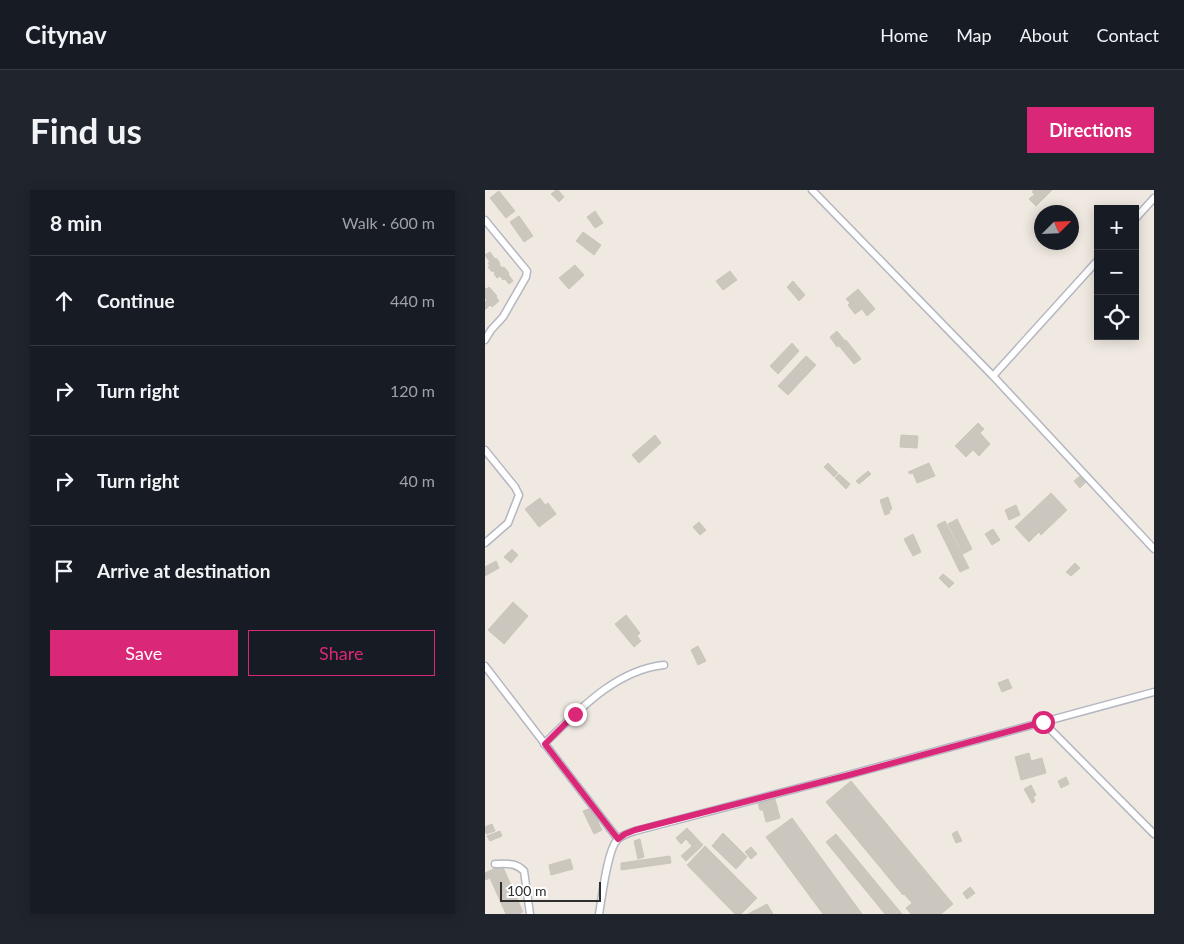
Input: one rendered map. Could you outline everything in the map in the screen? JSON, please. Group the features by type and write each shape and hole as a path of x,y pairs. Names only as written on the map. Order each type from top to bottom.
{"street":[{"path":"812,190 993,376 1154,549"},
{"path":"1139,215 1154,198"},
{"path":"485,220 527,271 526,277 503,317 488,328 485,340"},
{"path":"993,376 1094,264"},
{"path":"485,450 515,487 519,495 508,523 485,543"},
{"path":"545,744 575,714 610,686 623,678 652,666 665,665"},
{"path":"485,666 618,839"},
{"path":"599,914 610,855 618,839 635,830 849,775 1154,692"},
{"path":"1043,722 1154,834"},
{"path":"495,864 511,864 520,867 524,871 530,914"}],"building":[{"path":"556,190 564,197 559,202 551,194"},
{"path":"1034,190 1052,190 1037,205 1029,199 1035,194 1032,192"},
{"path":"499,191 515,211 506,218 490,198"},
{"path":"595,211 603,223 595,228 587,217"},
{"path":"519,216 533,236 524,242 510,222"},
{"path":"583,232 601,245 594,255 576,241"},
{"path":"490,252 502,268 504,267 509,273 513,281 509,284 500,276 497,278 493,270 492,272 488,267 490,262 485,255"},
{"path":"575,265 584,275 569,289 559,278"},
{"path":"730,271 737,280 723,290 716,281"},
{"path":"793,281 805,295 799,301 787,287"},
{"path":"489,287 499,301 492,307 490,305 485,310 485,302 487,300 485,298 485,288"},
{"path":"858,289 875,309 867,316 862,309 855,314 846,299"},
{"path":"837,331 845,341 837,347 830,337"},
{"path":"846,340 861,359 854,364 839,346"},
{"path":"792,343 799,351 778,374 770,366"},
{"path":"806,356 816,365 788,395 778,386"},
{"path":"978,423 984,429 980,433 990,444 979,456 973,450 966,457 955,446"},
{"path":"655,435 661,443 639,463 632,455"},
{"path":"901,435 918,436 917,448 900,447"},
{"path":"828,463 838,473 834,477 824,467"},
{"path":"929,463 935,476 917,483 913,473 910,474 908,472"},
{"path":"868,471 871,474 859,484 856,481"},
{"path":"839,474 850,484 846,489 835,478"},
{"path":"1080,476 1086,482 1080,488 1074,481"},
{"path":"1051,493 1067,510 1041,535 1039,532 1029,542 1015,527"},
{"path":"888,497 892,509 889,511 890,513 885,515 880,500"},
{"path":"540,498 545,505 548,503 556,514 539,527 525,509"},
{"path":"1016,505 1020,515 1009,520 1005,510"},
{"path":"957,519 972,549 963,554 948,524"},
{"path":"945,521 969,568 960,572 937,525"},
{"path":"699,522 706,530 700,535 693,527"},
{"path":"993,529 1000,540 992,545 985,534"},
{"path":"913,534 921,552 913,556 904,539"},
{"path":"512,549 518,555 511,563 504,557"},
{"path":"496,561 499,568 485,576 485,567"},
{"path":"1075,563 1080,568 1071,576 1066,572"},
{"path":"943,574 954,583 949,588 939,578"},
{"path":"513,602 528,616 504,644 488,630"},
{"path":"626,615 640,633 637,636 641,641 634,647 615,624"},
{"path":"698,646 706,661 698,665 691,650"},
{"path":"1008,679 1012,688 1002,692 998,683"},
{"path":"1029,753 1031,761 1042,758 1046,773 1021,780 1015,757"},
{"path":"1066,777 1069,784 1061,788 1058,781"},
{"path":"851,781 953,904 941,914 911,914 906,908 912,903 903,895 826,802"},
{"path":"1031,785 1036,795 1033,797 1035,801 1032,803 1024,789"},
{"path":"775,799 780,818 766,822 763,810 760,810 758,803"},
{"path":"591,808 602,830 594,834 583,811"},
{"path":"792,818 862,914 823,914 766,837"},
{"path":"492,824 495,831 486,834 485,827"},
{"path":"687,828 703,845 686,861 681,856 692,846 686,839 681,844 676,838"},
{"path":"500,831 502,836 490,841 487,836"},
{"path":"957,831 962,841 956,843 952,834"},
{"path":"723,833 747,857 736,869 712,846"},
{"path":"836,834 902,914 885,914 826,842"},
{"path":"640,839 644,857 638,859 634,841"},
{"path":"705,846 757,898 741,914 735,914 687,865"},
{"path":"751,847 757,854 751,859 745,852"},
{"path":"670,856 671,863 621,870 621,863"},
{"path":"570,859 573,869 551,875 549,865"},
{"path":"502,865 523,912 519,914 506,914 490,878 485,880 485,873"},
{"path":"970,887 975,893 967,899 963,893"},
{"path":"767,904 773,914 748,914"}],"route":[{"path":"575,714 545,744 618,839 635,830 849,775 1043,722"}]}
